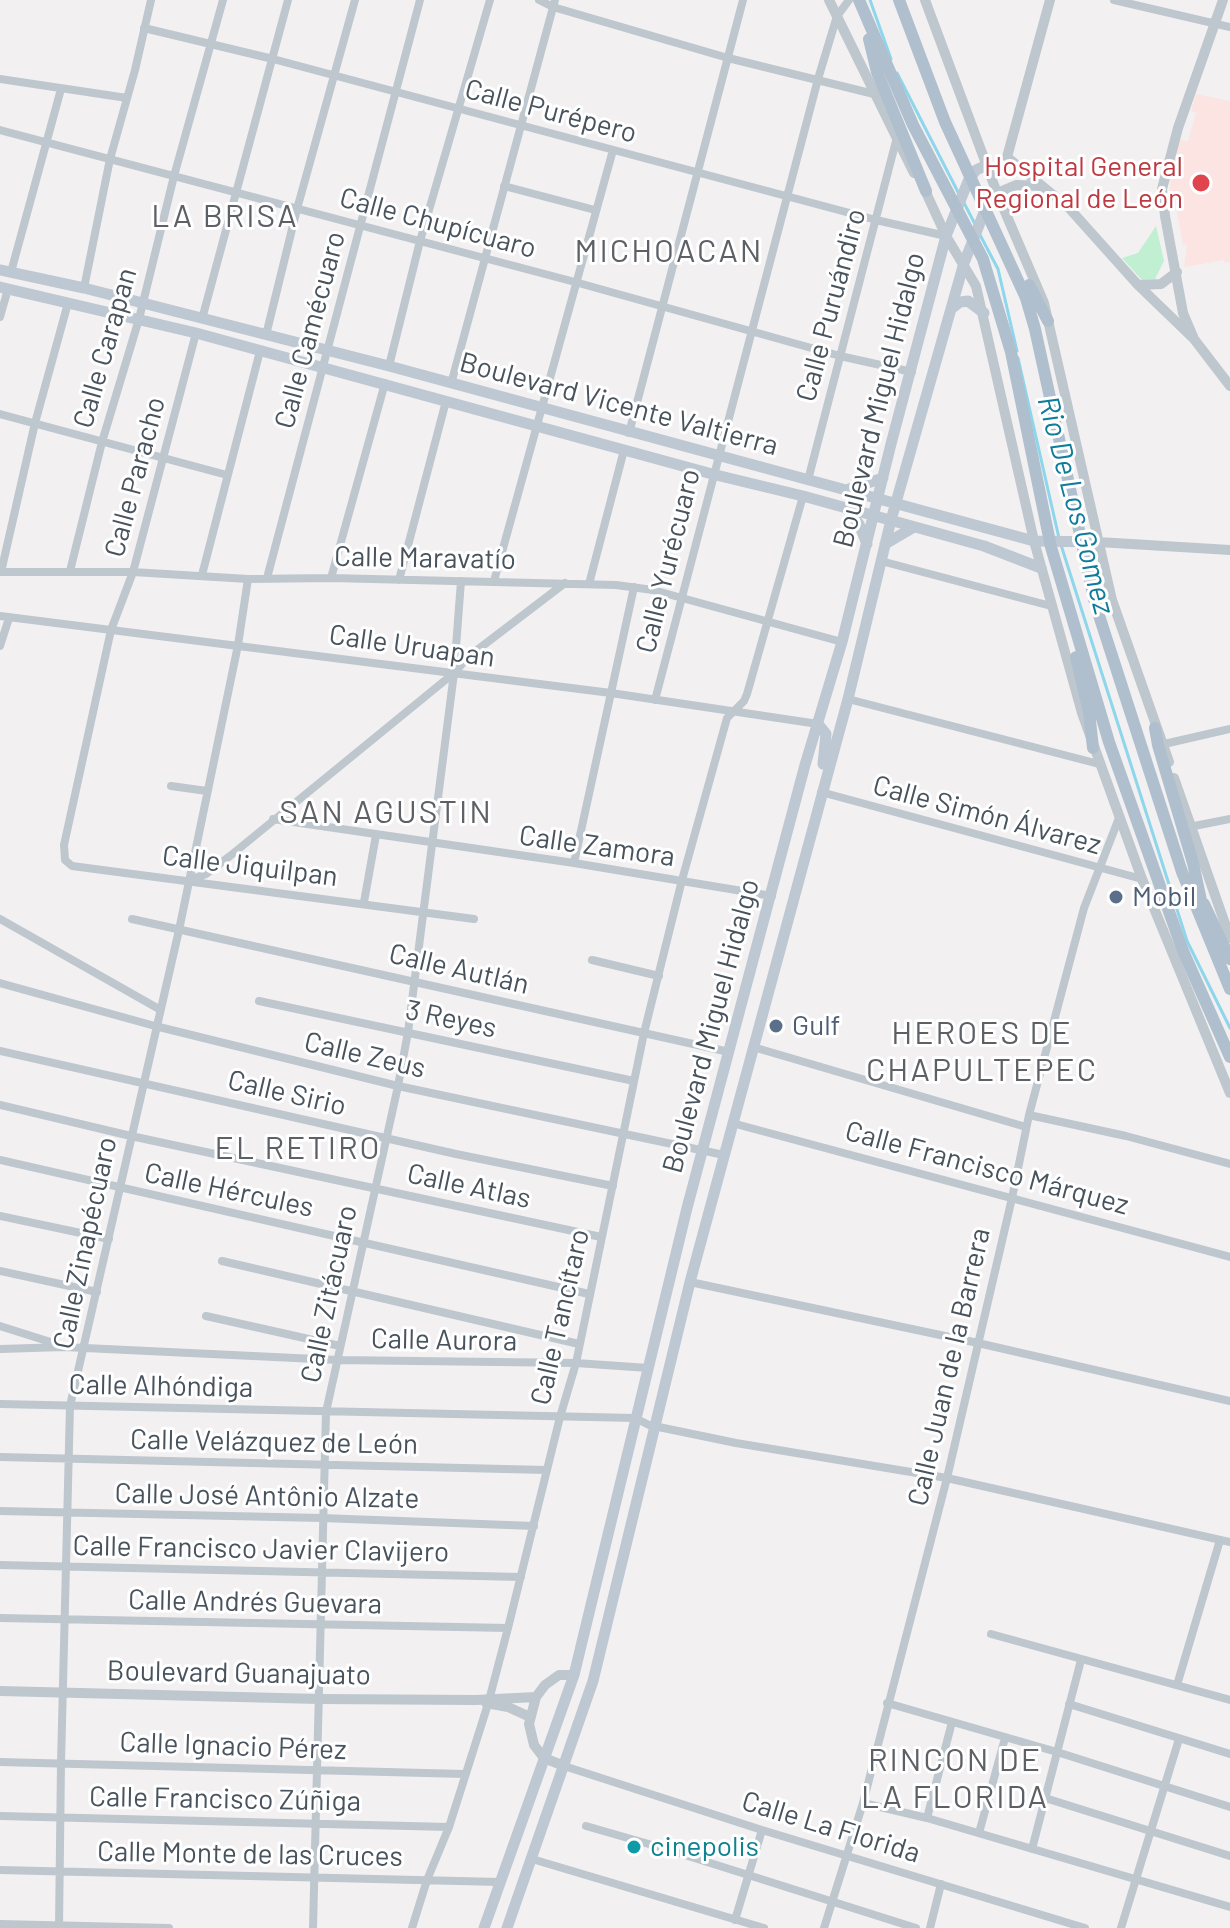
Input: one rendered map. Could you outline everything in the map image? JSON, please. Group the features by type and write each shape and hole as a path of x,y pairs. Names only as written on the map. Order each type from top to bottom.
{"main road":[{"path":"859,0 913,125 983,259 1011,352 1051,547 1109,742 1183,951 1230,1057"},
{"path":"899,0 932,90 987,207 1031,313 1088,574 1110,650 1172,843 1230,989"},
{"path":"866,20 877,72 926,191"},
{"name":"Boulevard Miguel Hidalgo","path":"484,1928 574,1675 703,1150 842,642 949,230 969,179 982,168"},
{"name":"Boulevard Miguel Hidalgo","path":"511,1927 593,1681 690,1282 848,699 891,520 966,257 987,207 997,193"},
{"path":"987,207 1006,237 1048,321"},
{"name":"Boulevard Vicente Valtierra","path":"6,271 389,366 1015,536 1037,541 1094,542"},
{"name":"Boulevard Vicente Valtierra","path":"4,288 196,333 712,474 846,507 1009,554 1041,568"},
{"path":"951,309 960,302 968,301 984,313"},
{"path":"839,488 865,486 883,478"},
{"path":"846,507 859,524 867,544"},
{"path":"885,544 914,527"},
{"path":"1009,554 1017,545 1015,536"},
{"path":"1071,614 1076,662 1089,712 1093,748"},
{"path":"1110,650 1122,669 1183,852 1220,914 1230,959"},
{"path":"818,724 826,734 822,787"},
{"path":"1155,728 1161,759 1193,863 1209,940"},
{"path":"567,1752 569,1732 583,1686 581,1679 574,1675"}],"street":[{"path":"84,288 110,159 151,0"},
{"name":"Calle Carapan","path":"70,571 102,442 139,319 174,176 223,0"},
{"path":"202,319 288,0"},
{"path":"266,335 355,0"},
{"name":"Calle Camécuaro","path":"267,578 420,0"},
{"path":"389,366 420,241 490,0"},
{"path":"539,0 728,58 874,94"},
{"path":"629,433 743,0"},
{"path":"829,0 896,141 966,257 984,313 1041,568 1093,748 1142,879 1230,1093"},
{"path":"838,14 849,0"},
{"path":"925,0 982,168 997,193 1037,282 1094,542 1155,728 1164,744 1189,827 1230,938"},
{"path":"1007,157 1050,0"},
{"path":"1114,0 1230,27"},
{"path":"1194,339 1183,313 1162,189 1176,135 1223,0"},
{"path":"451,384 554,3"},
{"name":"Calle Yurécuaro","path":"655,700 712,474 838,14"},
{"name":"Calle Purépero","path":"144,28 273,59 876,220 949,230"},
{"path":"0,79 127,98"},
{"path":"6,271 61,89"},
{"name":"Calle Chupícuaro","path":"0,130 663,305 840,356 912,372"},
{"name":"Calle Puruándiro","path":"808,480 896,141"},
{"path":"494,581 613,150"},
{"path":"982,168 1007,157"},
{"path":"1007,157 1069,208 1138,285 1194,339 1230,386"},
{"path":"997,193 1023,184 1044,187"},
{"path":"504,186 595,210"},
{"path":"1138,285 1161,284 1177,272"},
{"path":"0,317 4,288"},
{"path":"1,572 35,423 68,303"},
{"name":"Calle Paracho","path":"72,866 64,857 64,845 111,630 133,572 196,333"},
{"path":"202,575 260,351"},
{"path":"331,578 385,383"},
{"path":"399,580 446,401"},
{"path":"0,414 227,475"},
{"path":"589,584 624,450"},
{"path":"733,711 744,701 803,496"},
{"name":"Boulevard Vicente Valtierra","path":"1094,542 1230,550"},
{"path":"881,561 1051,606"},
{"name":"Calle Maravatío","path":"1,572 133,572 248,579 494,581 634,587 842,642"},
{"name":"Calle Zinapécuaro","path":"60,1927 62,1693 70,1406 179,930 238,645 248,579"},
{"name":"Calle Zitácuaro","path":"313,1928 326,1412 408,1032 454,673 461,581"},
{"path":"187,881 216,867 454,673 495,635 565,583"},
{"path":"574,863 634,587"},
{"path":"0,646 5,617"},
{"name":"Calle Uruapan","path":"5,617 611,693 818,724"},
{"path":"848,699 1099,764"},
{"name":"Calle Tancítaro","path":"412,1928 427,1880 449,1827 508,1628 576,1363 644,1033 682,880 727,718 733,711"},
{"path":"1164,744 1230,729"},
{"path":"171,786 207,791"},
{"name":"Calle Simón Álvarez","path":"822,787 1142,879"},
{"name":"Calle Juan de la Barrera","path":"824,1928 863,1803 947,1478 1026,1127 1084,908 1119,818"},
{"name":"Calle Zamora","path":"273,819 574,863 772,896"},
{"path":"1189,827 1230,819"},
{"path":"364,902 376,835"},
{"name":"Calle Jiquilpan","path":"72,866 364,902 474,919"},
{"path":"1,919 159,1009"},
{"name":"Calle Autlán","path":"132,919 729,1052"},
{"path":"592,960 659,976"},
{"name":"Calle Zeus","path":"0,983 155,1026 398,1086 724,1155"},
{"name":"3 Reyes","path":"259,1001 634,1081"},
{"path":"753,1047 1026,1127"},
{"name":"Calle Sirio","path":"0,1051 613,1186"},
{"name":"Calle Atlas","path":"0,1105 601,1237"},
{"path":"1029,1115 1126,1136 1230,1164"},
{"name":"Calle Francisco Márquez","path":"732,1123 1230,1257"},
{"name":"Calle Hércules","path":"0,1160 589,1294"},
{"path":"0,1216 109,1239"},
{"path":"222,1261 579,1344"},
{"path":"0,1271 97,1292"},
{"path":"690,1282 978,1343 1230,1401"},
{"path":"206,1316 340,1346"},
{"path":"0,1326 64,1347"},
{"name":"Calle Aurora","path":"0,1349 64,1347 337,1360 576,1363 648,1368"},
{"name":"Calle Alhóndiga","path":"0,1404 635,1418 654,1427 947,1478 1230,1542"},
{"name":"Calle Velázquez de León","path":"0,1457 547,1470"},
{"name":"Calle José Antônio Alzate","path":"0,1511 534,1526"},
{"path":"1177,1685 1220,1540"},
{"name":"Calle Francisco Javier Clavijero","path":"0,1565 521,1577"},
{"name":"Calle Andrés Guevara","path":"0,1618 508,1628"},
{"path":"991,1634 1230,1700"},
{"path":"1032,1849 1081,1660"},
{"path":"564,1766 544,1758 531,1736 530,1717 536,1697 554,1678 565,1673 574,1675"},
{"name":"Boulevard Guanajuato","path":"0,1691 476,1700 508,1707 530,1717"},
{"name":"Boulevard Guanajuato","path":"488,1702 536,1697"},
{"path":"887,1703 1057,1752 1230,1807"},
{"path":"1069,1704 1230,1754"},
{"path":"927,1818 952,1722"},
{"path":"979,1833 1005,1738"},
{"path":"1121,1928 1179,1739"},
{"name":"Calle Ignacio Pérez","path":"0,1762 464,1774"},
{"name":"Calle La Florida","path":"564,1766 1085,1928"},
{"path":"1045,1798 1230,1856"},
{"path":"863,1803 927,1818 1230,1907"},
{"name":"Calle Francisco Zúñiga","path":"0,1816 449,1827"},
{"path":"586,1826 916,1928"},
{"path":"735,1920 762,1830"},
{"path":"532,1859 764,1928"},
{"name":"Calle Monte de las Cruces","path":"0,1870 500,1882"},
{"path":"930,1928 941,1884"},
{"path":"0,1924 169,1928"}],"shaded area":[{"name":"Hospital General Regional de León","path":"1196,94 1230,101 1230,262 1225,263 1224,260 1184,267 1187,245 1183,244 1175,202 1170,194 1171,160 1178,140 1188,141 1196,113 1191,111"}],"green space":[{"path":"1156,226 1164,261 1155,279 1142,280 1122,258 1138,253"}],"waterway":[{"name":"Rio De Los Gomez","path":"870,0 891,59"},
{"name":"Rio De Los Gomez","path":"897,73 959,194"},
{"name":"Rio De Los Gomez","path":"963,201 976,226"},
{"name":"Rio De Los Gomez","path":"979,233 998,269 1017,351"},
{"name":"Rio De Los Gomez","path":"1018,358 1059,538"},
{"name":"Rio De Los Gomez","path":"1061,545 1187,941 1230,1028"}],"place":[{"name":"Hospital General Regional de León","path":"1201,183"},
{"name":"Mobil","path":"1116,897"},
{"name":"Gulf","path":"776,1026"},
{"name":"cinepolis","path":"634,1847"}],"district":[{"name":"LA BRISA","path":"225,216"},
{"name":"MICHOACAN","path":"669,251"},
{"name":"SAN AGUSTIN","path":"386,812"},
{"name":"HEROES DE CHAPULTEPEC","path":"982,1052"},
{"name":"EL RETIRO","path":"298,1148"},
{"name":"RINCON DE LA FLORIDA","path":"955,1778"}]}
